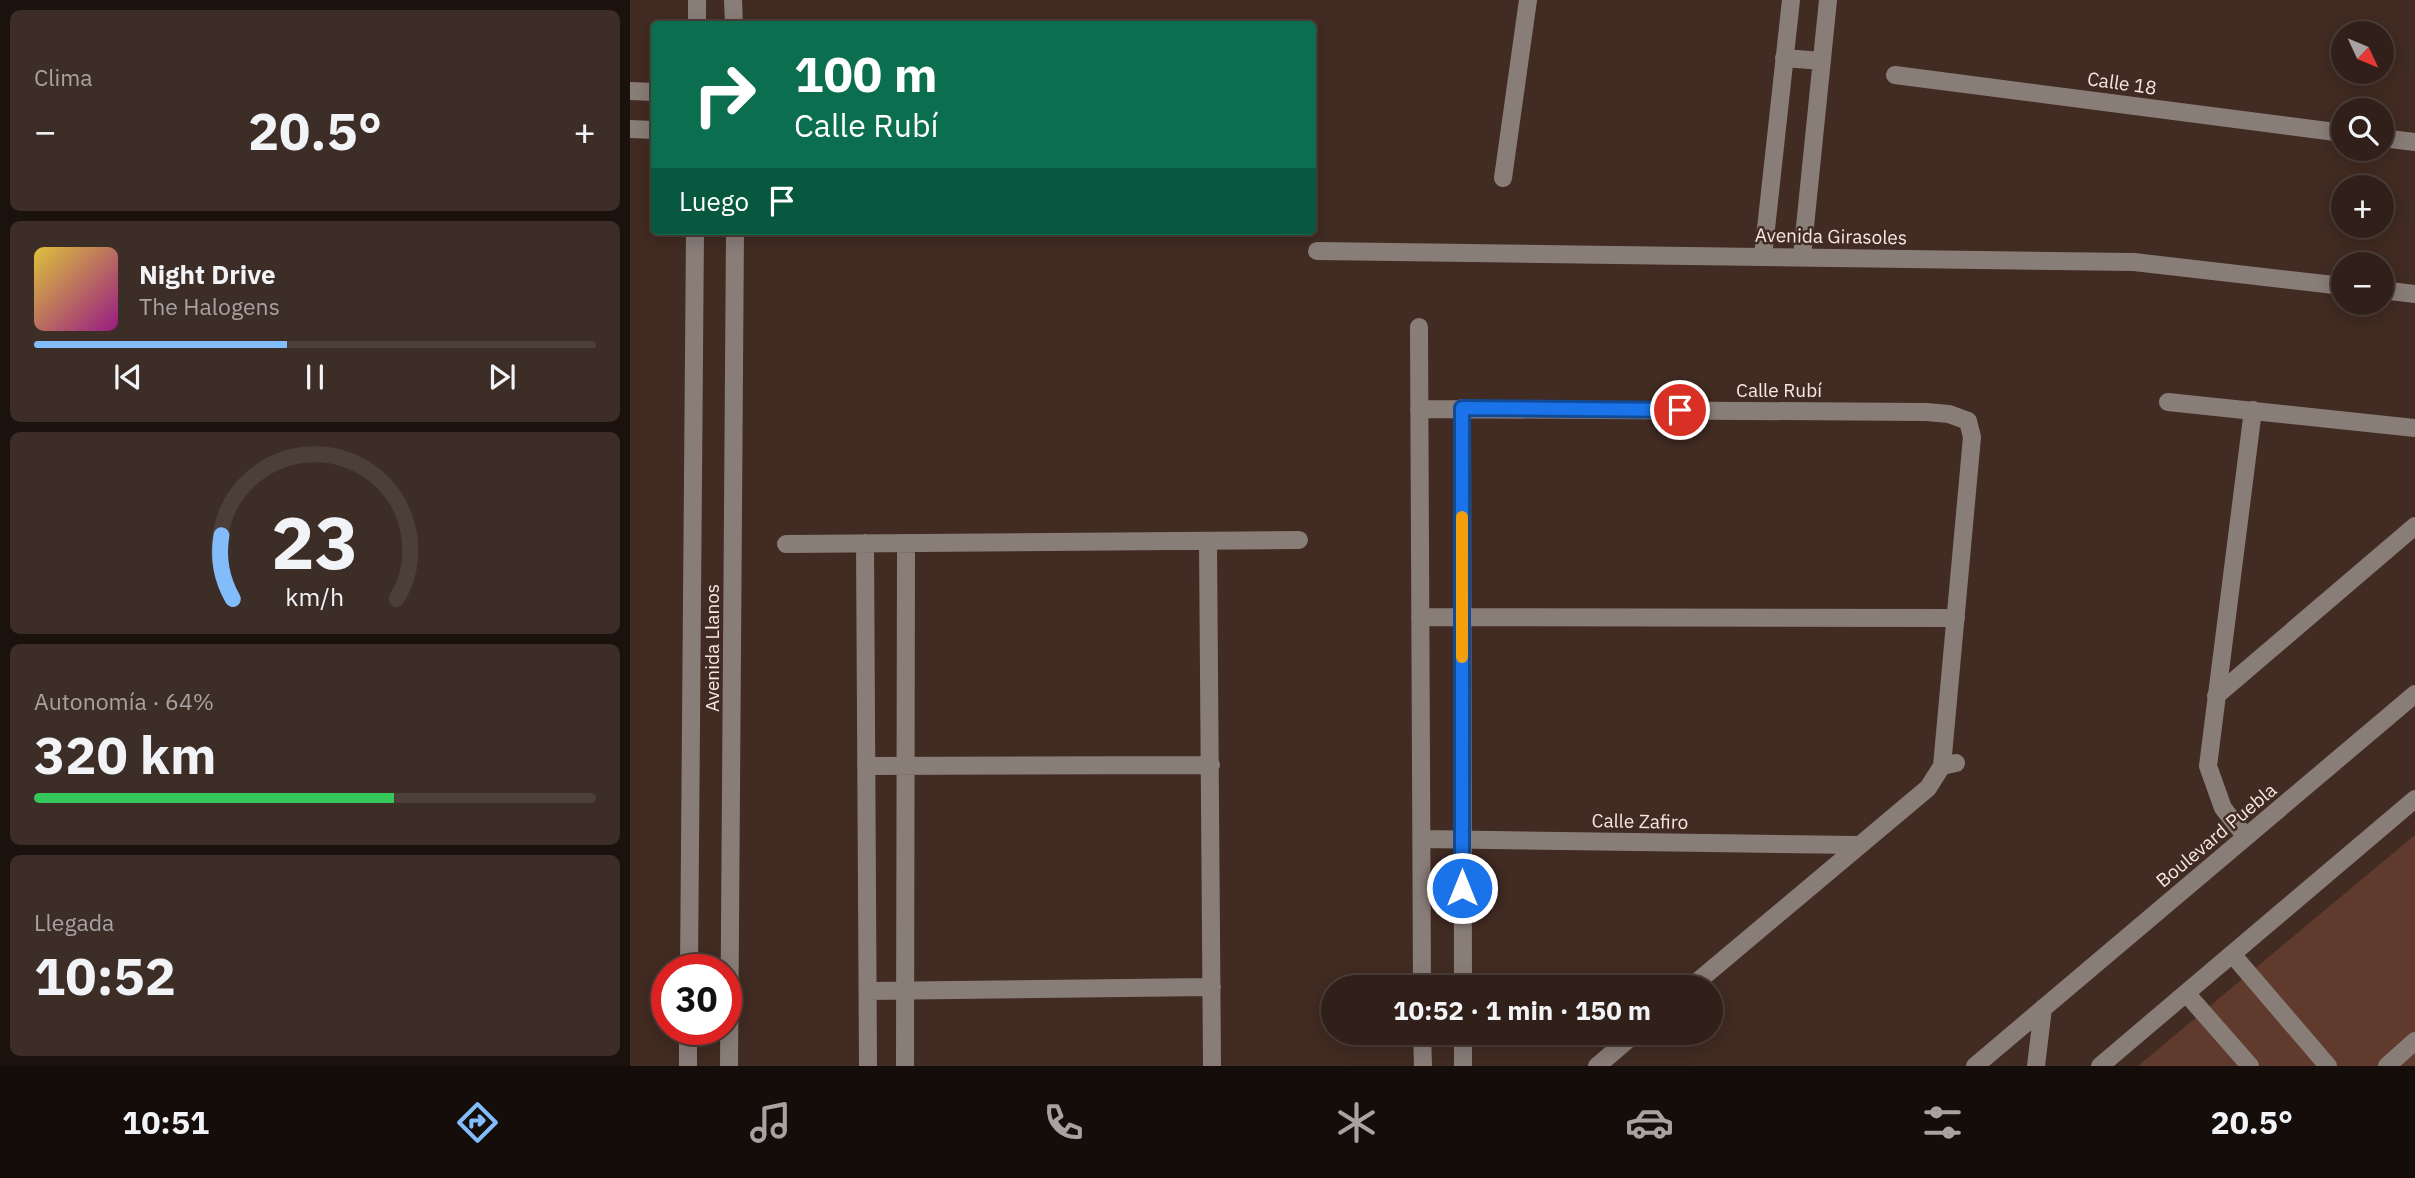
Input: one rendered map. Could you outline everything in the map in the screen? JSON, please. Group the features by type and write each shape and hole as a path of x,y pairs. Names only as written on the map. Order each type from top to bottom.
{"street":[{"path":"697,0 697,21"},
{"path":"733,0 734,21"},
{"path":"1503,177 1528,0"},
{"path":"1763,256 1790,0"},
{"path":"1802,256 1828,0"},
{"path":"1784,58 1822,61"},
{"name":"Calle 18","path":"1895,75 2331,131"},
{"path":"630,91 651,92"},
{"path":"630,129 651,130"},
{"path":"2394,139 2415,142"},
{"name":"Avenida Llanos","path":"688,954 695,235"},
{"name":"Avenida Llanos","path":"730,1066 735,235"},
{"name":"Avenida Girasoles","path":"1317,251 2134,262 2331,285"},
{"path":"2394,291 2415,294"},
{"path":"1419,327 1422,975"},
{"path":"2168,402 2415,428"},
{"path":"1462,408 1462,975"},
{"name":"Calle Rubí","path":"1419,409 1926,412 1949,414 1968,421 1972,436 1956,618"},
{"path":"2246,837 2223,808 2208,766 2253,410"},
{"path":"2216,696 2415,526"},
{"path":"786,544 1299,540"},
{"path":"1208,541 1212,1066"},
{"path":"864,543 868,1066"},
{"path":"905,1066 906,543"},
{"path":"1420,617 1956,618 1949,764 1928,788 1705,975"},
{"name":"Boulevard Puebla","path":"1975,1066 2415,694"},
{"path":"866,766 1210,765"},
{"path":"2100,1066 2415,799"},
{"name":"Calle Zafiro","path":"1422,839 1858,845"},
{"path":"2232,954 2328,1066"},
{"path":"868,991 1212,987"},
{"path":"2186,993 2250,1066"},
{"path":"2036,1066 2043,1008"},
{"path":"2388,1066 2415,1041"},
{"path":"688,1045 688,1066"},
{"path":"1422,1045 1423,1066"},
{"path":"1463,1045 1463,1066"},
{"path":"1597,1066 1622,1045"}],"shaded area":[{"path":"2415,835 2415,1066 2138,1066"}],"slow traffic":[{"path":"1462,517 1462,657"}],"route":[{"path":"1462,888 1462,408 1680,410"}]}
